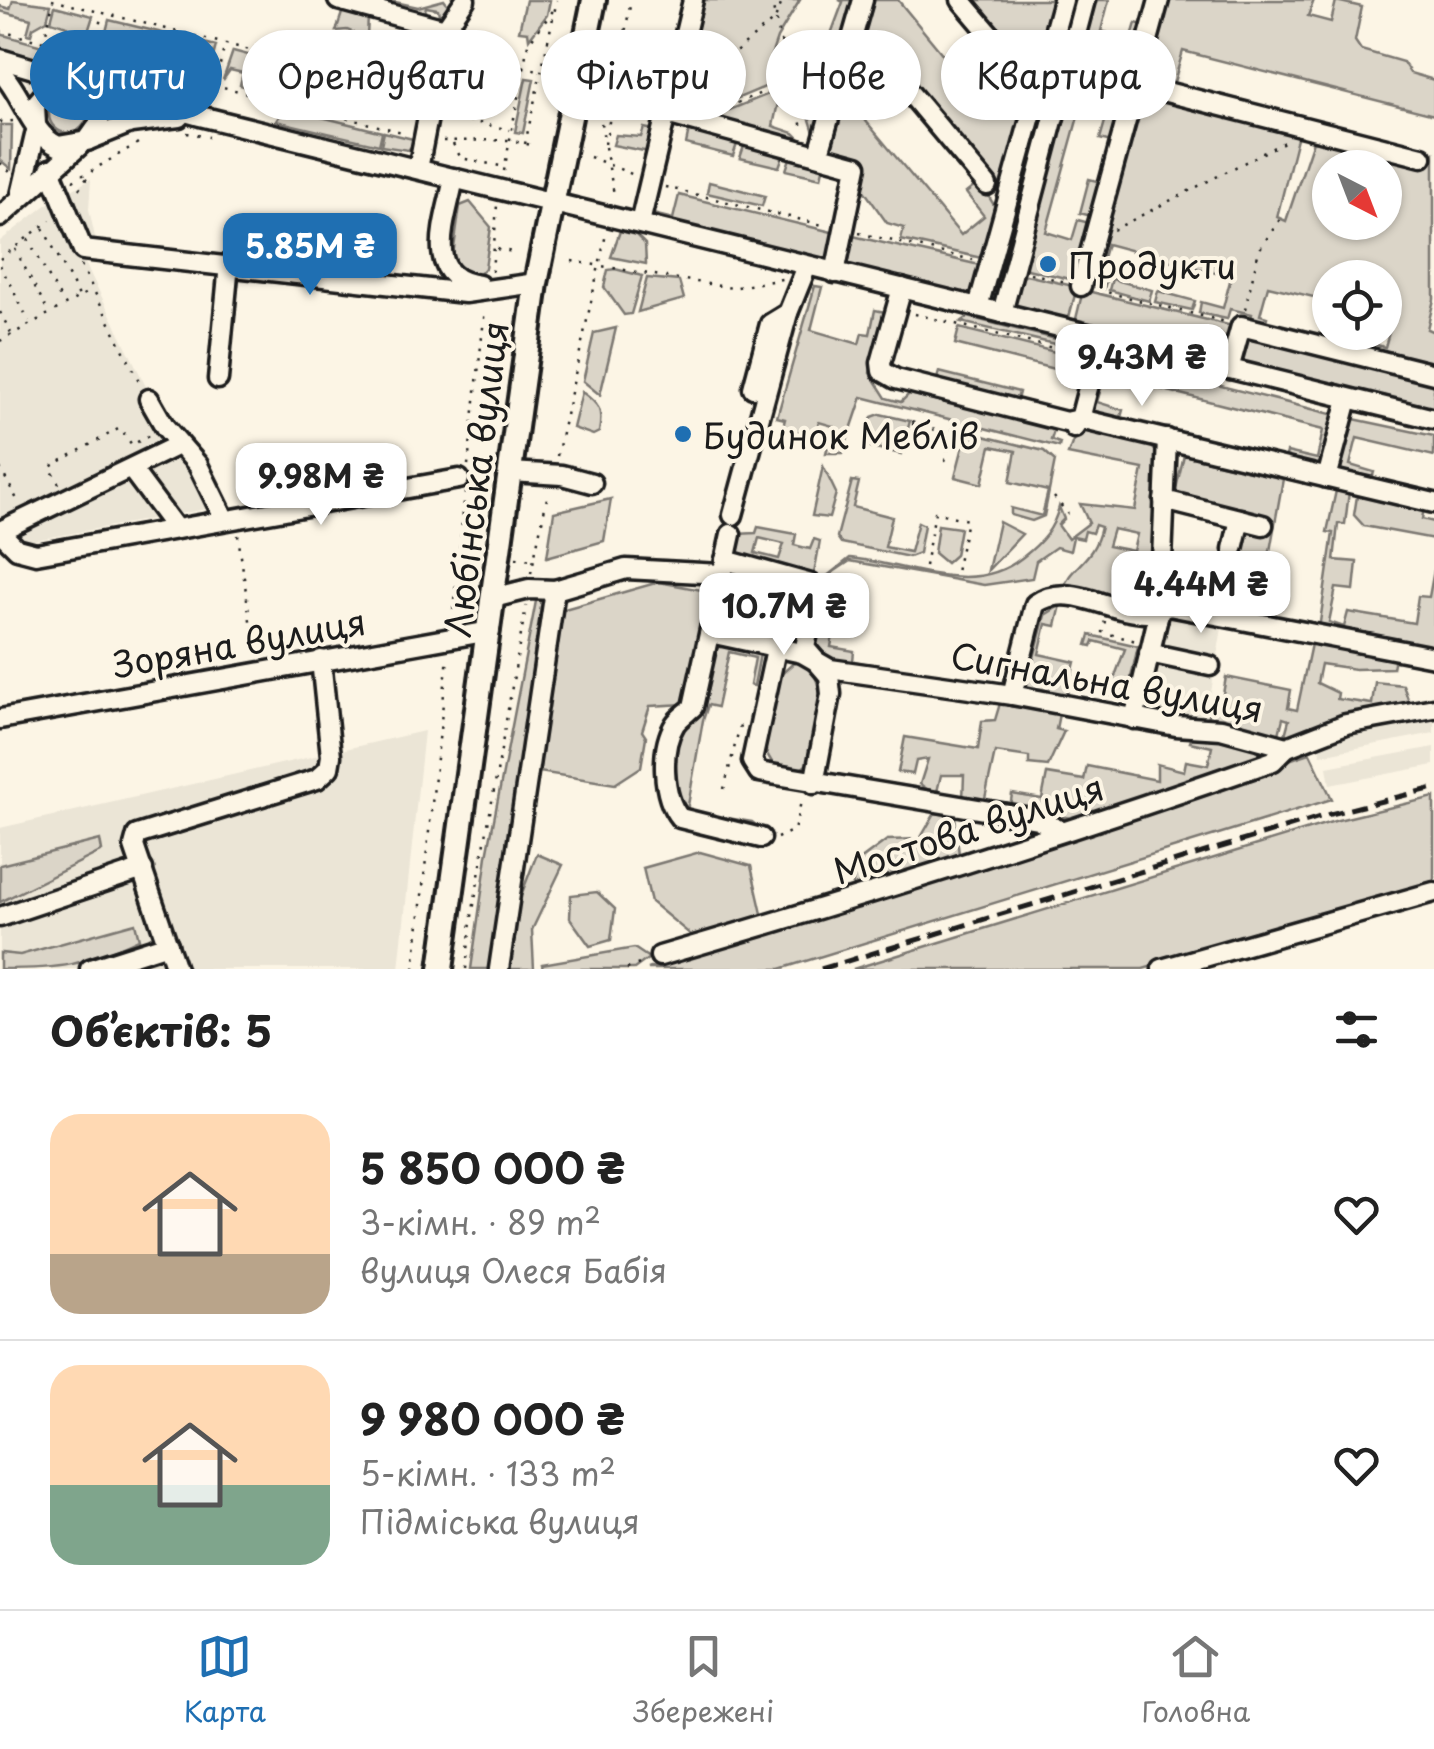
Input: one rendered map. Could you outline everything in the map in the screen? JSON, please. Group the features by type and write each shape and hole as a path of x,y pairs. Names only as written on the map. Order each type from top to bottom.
{"main road":[{"name":"Любінська вулиця","path":"441,969 536,283 594,0"}],"street":[{"path":"338,0 445,29 466,0"},
{"path":"685,30 693,0"},
{"path":"853,30 863,0"},
{"path":"961,0 986,30"},
{"path":"978,307 1063,0"},
{"path":"1077,30 1085,0"},
{"path":"1151,30 1160,0"},
{"path":"0,59 30,68"},
{"path":"0,72 36,126 58,146 86,142 145,120"},
{"path":"1176,95 1422,157"},
{"path":"921,107 987,186"},
{"path":"19,200 36,120"},
{"path":"0,218 86,142 98,120"},
{"path":"216,120 640,223 806,270 835,272 1002,313 1099,344 1229,368 1434,419"},
{"path":"418,169 427,120"},
{"path":"640,223 664,132 663,120"},
{"path":"689,120 857,166 835,272"},
{"path":"819,153 828,120"},
{"path":"1002,313 1053,120"},
{"path":"1081,286 1126,120"},
{"path":"50,170 83,250 466,293 536,283"},
{"path":"454,178 441,242 444,268 464,284 489,287"},
{"path":"218,379 230,264"},
{"path":"760,838 687,822 670,802 665,770 674,725 693,707 732,524 788,312 806,270"},
{"path":"902,288 882,371 896,379 1075,426 1167,439 1434,503"},
{"path":"754,388 770,324 788,312"},
{"path":"1229,368 1241,326 1434,374"},
{"path":"1075,426 1099,344"},
{"path":"149,399 165,428 198,465 230,520"},
{"path":"1327,478 1348,399"},
{"path":"1134,719 1146,648 1160,608 1167,439"},
{"path":"178,445 0,531 8,553 36,554 459,479"},
{"path":"132,470 176,529"},
{"path":"510,472 552,474 592,482"},
{"path":"1164,500 1263,525"},
{"path":"1233,549 1240,519"},
{"path":"494,598 529,590 555,590 626,569 723,567 811,584 816,590 806,648 829,676 832,694 810,783"},
{"path":"499,969 555,590"},
{"path":"1012,695 1035,604 1045,597 1063,594 1149,614 1169,606 1434,657"},
{"name":"Зоряна вулиця","path":"0,718 490,631"},
{"name":"Сигнальна вулиця","path":"710,633 814,658 830,669 1012,695 1134,719 1221,729 1287,747 1346,724 1434,708"},
{"path":"1146,648 1210,666"},
{"path":"776,649 752,760 759,772 1037,819 1060,830"},
{"path":"176,969 134,846 137,835 148,828 317,779 329,768 321,660"},
{"name":"Мостова вулиця","path":"660,956 923,880 1060,830 1273,761 1287,747"},
{"path":"0,917 143,869"},
{"path":"1162,969 1434,892"},
{"path":"90,969 168,944"}],"path":[{"path":"47,30 53,0 242,48"},
{"path":"550,30 557,0"},
{"path":"626,30 631,0"},
{"path":"770,0 777,30"},
{"path":"746,44 775,19 782,0"},
{"path":"452,142 461,158 504,169 528,44 555,8"},
{"path":"98,30 102,12"},
{"path":"0,30 30,38"},
{"path":"222,56 225,43"},
{"path":"523,66 541,71 524,144"},
{"path":"693,121 766,91"},
{"path":"0,122 15,124 12,106"},
{"path":"352,120 452,142 508,140 531,146"},
{"path":"468,120 510,130"},
{"path":"605,144 610,120"},
{"path":"799,120 803,132 819,153"},
{"path":"601,123 614,194"},
{"path":"1094,240 1308,129"},
{"path":"176,132 223,140"},
{"path":"30,324 0,262 66,208 93,170 144,139"},
{"path":"590,157 606,160 651,184 990,264"},
{"path":"0,163 13,174 15,164"},
{"path":"414,969 496,249 498,202"},
{"path":"484,204 496,211"},
{"path":"1013,269 1241,326 1260,250 1283,216"},
{"path":"42,227 79,297"},
{"path":"466,969 470,922 529,590 607,228"},
{"path":"28,238 64,305"},
{"path":"15,248 49,314"},
{"path":"496,249 514,252"},
{"path":"83,250 80,266 90,290 149,399"},
{"path":"572,261 732,288 806,270"},
{"path":"0,341 90,290"},
{"path":"895,310 1066,352 1086,355 1099,344"},
{"path":"0,312 12,334"},
{"path":"904,453 915,415"},
{"path":"912,424 952,434"},
{"path":"945,461 954,424"},
{"path":"58,487 50,467 120,428 132,445 165,428"},
{"path":"0,468 21,505 30,503"},
{"path":"1054,498 1068,514"},
{"path":"925,566 935,512 967,520 956,572"},
{"path":"230,520 258,671"},
{"path":"1107,613 1102,632 1146,648"},
{"path":"760,838 780,838 794,830 810,783"}],"shaded area":[{"path":"13,0 51,5 47,20 30,30 30,35 27,34 31,19 0,11 0,6 10,9"},
{"path":"386,0 418,7 444,0 451,9 439,15 438,9 426,7 424,14 385,4"},
{"path":"526,0 550,0 547,15 529,39 528,32 519,30"},
{"path":"697,0 800,0 782,30 766,30 766,86 746,95 746,30 689,30"},
{"path":"839,0 858,0 849,30 832,30 843,2"},
{"path":"866,0 898,0 941,52 941,120 1025,120 1008,181 989,181 921,101 921,30 857,30"},
{"path":"966,0 1057,0 1049,30 992,30"},
{"path":"1091,0 1109,0 1101,30 1086,30"},
{"path":"1163,0 1314,0 1308,16 1331,22 1336,1 1362,7 1355,41 1361,50 1403,62 1410,73 1434,80 1434,115 1183,51 1176,75 1176,30 1156,30"},
{"path":"55,6 93,16 89,30 66,30 67,26 51,21"},
{"path":"343,10 368,15 367,30 336,30"},
{"path":"109,20 150,30 106,30"},
{"path":"1136,23 1147,26 1146,30 1134,30"},
{"path":"0,34 30,42 30,59 0,50"},
{"path":"233,51 242,53 242,73 230,70 223,80"},
{"path":"526,78 534,79 523,133 515,132 517,120 521,120"},
{"path":"766,95 766,120 774,120 773,126 794,133 803,142 705,120 746,120 746,103"},
{"path":"1176,101 1298,134 1277,217 1286,221 1313,141 1362,150 1312,150 1312,240 1402,240 1402,158 1421,160 1434,153 1434,299 1427,329 1434,332 1434,370 1361,352 1402,350 1402,260 1312,260 1312,297 1268,286 1260,315 1267,317 1264,327 1250,324 1252,314 1230,309 1227,319 1199,313 1201,302 1223,308 1231,277 1107,244 1098,275 1107,278 1104,289 1085,284 1129,120 1176,120"},
{"path":"86,120 75,132 68,133 61,132 50,121"},
{"path":"334,120 382,132 379,145 276,121"},
{"path":"810,120 822,120 816,139"},
{"path":"834,120 865,120 961,235 984,216 966,193 980,182 997,210 986,259 901,240 904,228 887,223 863,189 864,171 827,147"},
{"path":"1037,120 1046,120 1007,266 996,263"},
{"path":"1062,120 1077,120 1046,232 1072,240 1078,220 1093,224 1078,281 1019,267"},
{"path":"1105,120 1121,120 1115,143 1100,139"},
{"path":"0,125 12,125 11,169 0,160"},
{"path":"690,125 739,138 733,156 686,144"},
{"path":"644,128 654,130 649,152 613,145 616,135 641,137"},
{"path":"384,132 417,140 408,150 381,146"},
{"path":"746,140 785,150 779,167 740,158"},
{"path":"792,152 825,160 821,178 786,170"},
{"path":"91,179 89,209 96,242 85,263 162,419 229,505 19,543 0,553 0,241 49,203"},
{"path":"1089,179 1105,183 1095,217 1080,213"},
{"path":"709,182 765,196 762,206 707,193"},
{"path":"679,195 836,233 829,263 657,220 653,214 673,219"},
{"path":"470,202 491,227 485,268 479,275 463,273 452,262 460,206"},
{"path":"620,231 636,235 645,244 646,264 611,257"},
{"path":"853,236 984,266 978,288 963,296 845,266"},
{"path":"608,270 642,276 631,314 624,315 604,287"},
{"path":"1026,275 1077,287 1068,321 1013,306 1010,298 1017,281"},
{"path":"647,278 679,281 684,299 638,312"},
{"path":"1112,279 1152,290 1149,301 1109,290"},
{"path":"815,286 822,287 811,330 859,344 862,333 870,334 875,310 885,312 870,373 886,398 901,402 909,394 1055,428 1051,440 1060,443 1059,447 862,397 843,453 826,453 833,426 819,422 815,437 783,427 785,419 777,417"},
{"path":"1083,290 1232,326 1220,358 1075,323"},
{"path":"1158,291 1195,301 1192,310 1155,302"},
{"path":"968,317 1064,341 1063,346 961,322"},
{"path":"616,328 600,395 583,381 594,333"},
{"path":"959,328 1075,357 1070,373 955,344"},
{"path":"1247,332 1434,378 1434,415 1237,365"},
{"path":"1103,356 1339,416 1323,470 1284,463 1287,452 1317,459 1323,430 1105,375 1097,402 1123,410 1120,421 1088,413"},
{"path":"939,372 1019,392 1017,400 937,379"},
{"path":"582,392 600,413 599,432 593,435 573,428"},
{"path":"880,414 910,421 901,454 863,445 872,417"},
{"path":"1349,418 1434,436 1434,456 1357,438 1350,465 1374,472 1371,482 1340,474 1335,466"},
{"path":"1084,430 1152,447 1162,459 1148,607 1063,590 1093,549 1101,527 1095,525 1092,533 1085,531 1083,539 1073,537 1070,551 1056,547 1036,561 1032,578 984,585 850,561 826,577 850,558 940,575 983,575 1004,569 1036,546 1050,529 1059,507 1064,519 1058,525 1068,539 1089,523 1080,504 1135,510 1143,469 1068,454 1075,435","holes":["1113,529 1137,534 1133,551 1108,546"]},
{"path":"971,433 1044,451 1055,461 1044,516 1032,521 1011,515 1011,508 1042,516 1048,491 1010,482 1016,451 991,446 982,484 955,477 965,439"},
{"path":"1184,455 1283,479 1266,573 1260,571 1262,559 1237,552 1244,524 1174,497"},
{"path":"823,466 836,493 829,518 812,516"},
{"path":"852,481 859,482 853,507 892,517 885,547 910,552 918,522 924,525 919,553 909,557 841,543 837,537"},
{"path":"1337,486 1349,492 1345,524 1338,524 1334,560 1357,562 1354,590 1336,588 1329,622 1344,627 1348,612 1414,623 1418,596 1429,597 1434,570 1434,651 1319,629 1333,533 1327,532"},
{"path":"1358,490 1425,502 1422,519 1434,522 1434,539 1364,526 1354,515"},
{"path":"611,499 604,541 547,557 554,512"},
{"path":"999,522 1022,534 988,570"},
{"path":"938,525 960,528 955,555 946,563 934,553"},
{"path":"758,527 796,534 794,545 810,549 814,539 820,541 814,574 735,557 737,534 756,533","holes":["759,538 784,544 779,559 755,553"]},
{"path":"729,572 795,588 792,597 781,595 779,602 738,588 733,605 722,602"},
{"path":"659,582 707,591 685,704 650,706 642,731 646,737 641,767 615,784 539,772 561,610"},
{"path":"797,588 809,591 798,646 804,593"},
{"path":"547,598 491,969 471,969 487,856 536,601"},
{"path":"1061,605 1056,626 1046,624 1039,654 1075,662 1066,698 1026,689 1045,615"},
{"path":"1168,617 1222,628 1206,721 1155,716 1161,692 1159,681 1153,679"},
{"path":"816,619 835,623 831,647 854,651 853,661 869,664 825,662 812,650"},
{"path":"1090,635 1138,646 1128,691 1115,688 1113,696 1108,695 1125,649 1094,641 1092,646 1087,645"},
{"path":"1311,644 1395,657 1393,668 1355,669 1321,664 1317,683 1338,693 1337,699 1372,704 1375,682 1403,685 1410,705 1301,734 1285,735 1289,720 1283,718 1279,734 1206,721 1213,699 1222,700 1226,677 1291,690 1288,708 1297,710"},
{"path":"721,646 760,654 754,686 750,685 755,658 729,652 717,707 708,705 703,720 687,811 693,817 695,813 752,822 758,827 756,833 688,818 672,784 677,743 712,651"},
{"path":"801,656 817,680 820,706 811,761 801,769 773,764 763,747 774,681"},
{"path":"1001,700 1059,714 1056,729 1064,731 1048,766 1029,764 1029,757 995,752 984,803 963,800 964,775 941,775 936,796 920,784 928,759 916,761 913,774 898,772 905,737 978,749 982,721 995,720"},
{"path":"1434,716 1434,733 1321,755 1318,739"},
{"path":"424,731 399,969 0,969 0,828"},
{"path":"1193,734 1263,747 1265,761 1077,819 1010,808 1012,794 1042,799 1047,774 1084,780 1087,766 1157,780 1157,764 1184,771 1186,761 1208,765 1212,747 1190,742"},
{"path":"1434,747 1434,765 1330,785 1327,767"},
{"path":"1310,753 1332,799 780,969 648,969"},
{"path":"1434,797 1434,885 1143,969 853,969 1338,820"},
{"path":"935,813 955,816 959,855 894,882 852,890 856,863 887,840 920,839"},
{"path":"100,840 102,851 0,902 0,865"},
{"path":"700,852 751,866 763,918 692,936 651,902 643,868"},
{"path":"537,854 563,865 532,930 534,969 508,969 513,916"},
{"path":"597,892 615,909 611,940 590,946 570,918 571,895"},
{"path":"135,923 139,939 102,955 57,967 0,969 0,953 20,955"},
{"path":"634,948 649,958 634,969 543,969 542,964"}],"railway":[{"path":"821,969 1330,814 1434,788"}],"place":[{"name":"Продукти","path":"1048,264"},
{"name":"Будинок Меблів","path":"683,434"}]}
